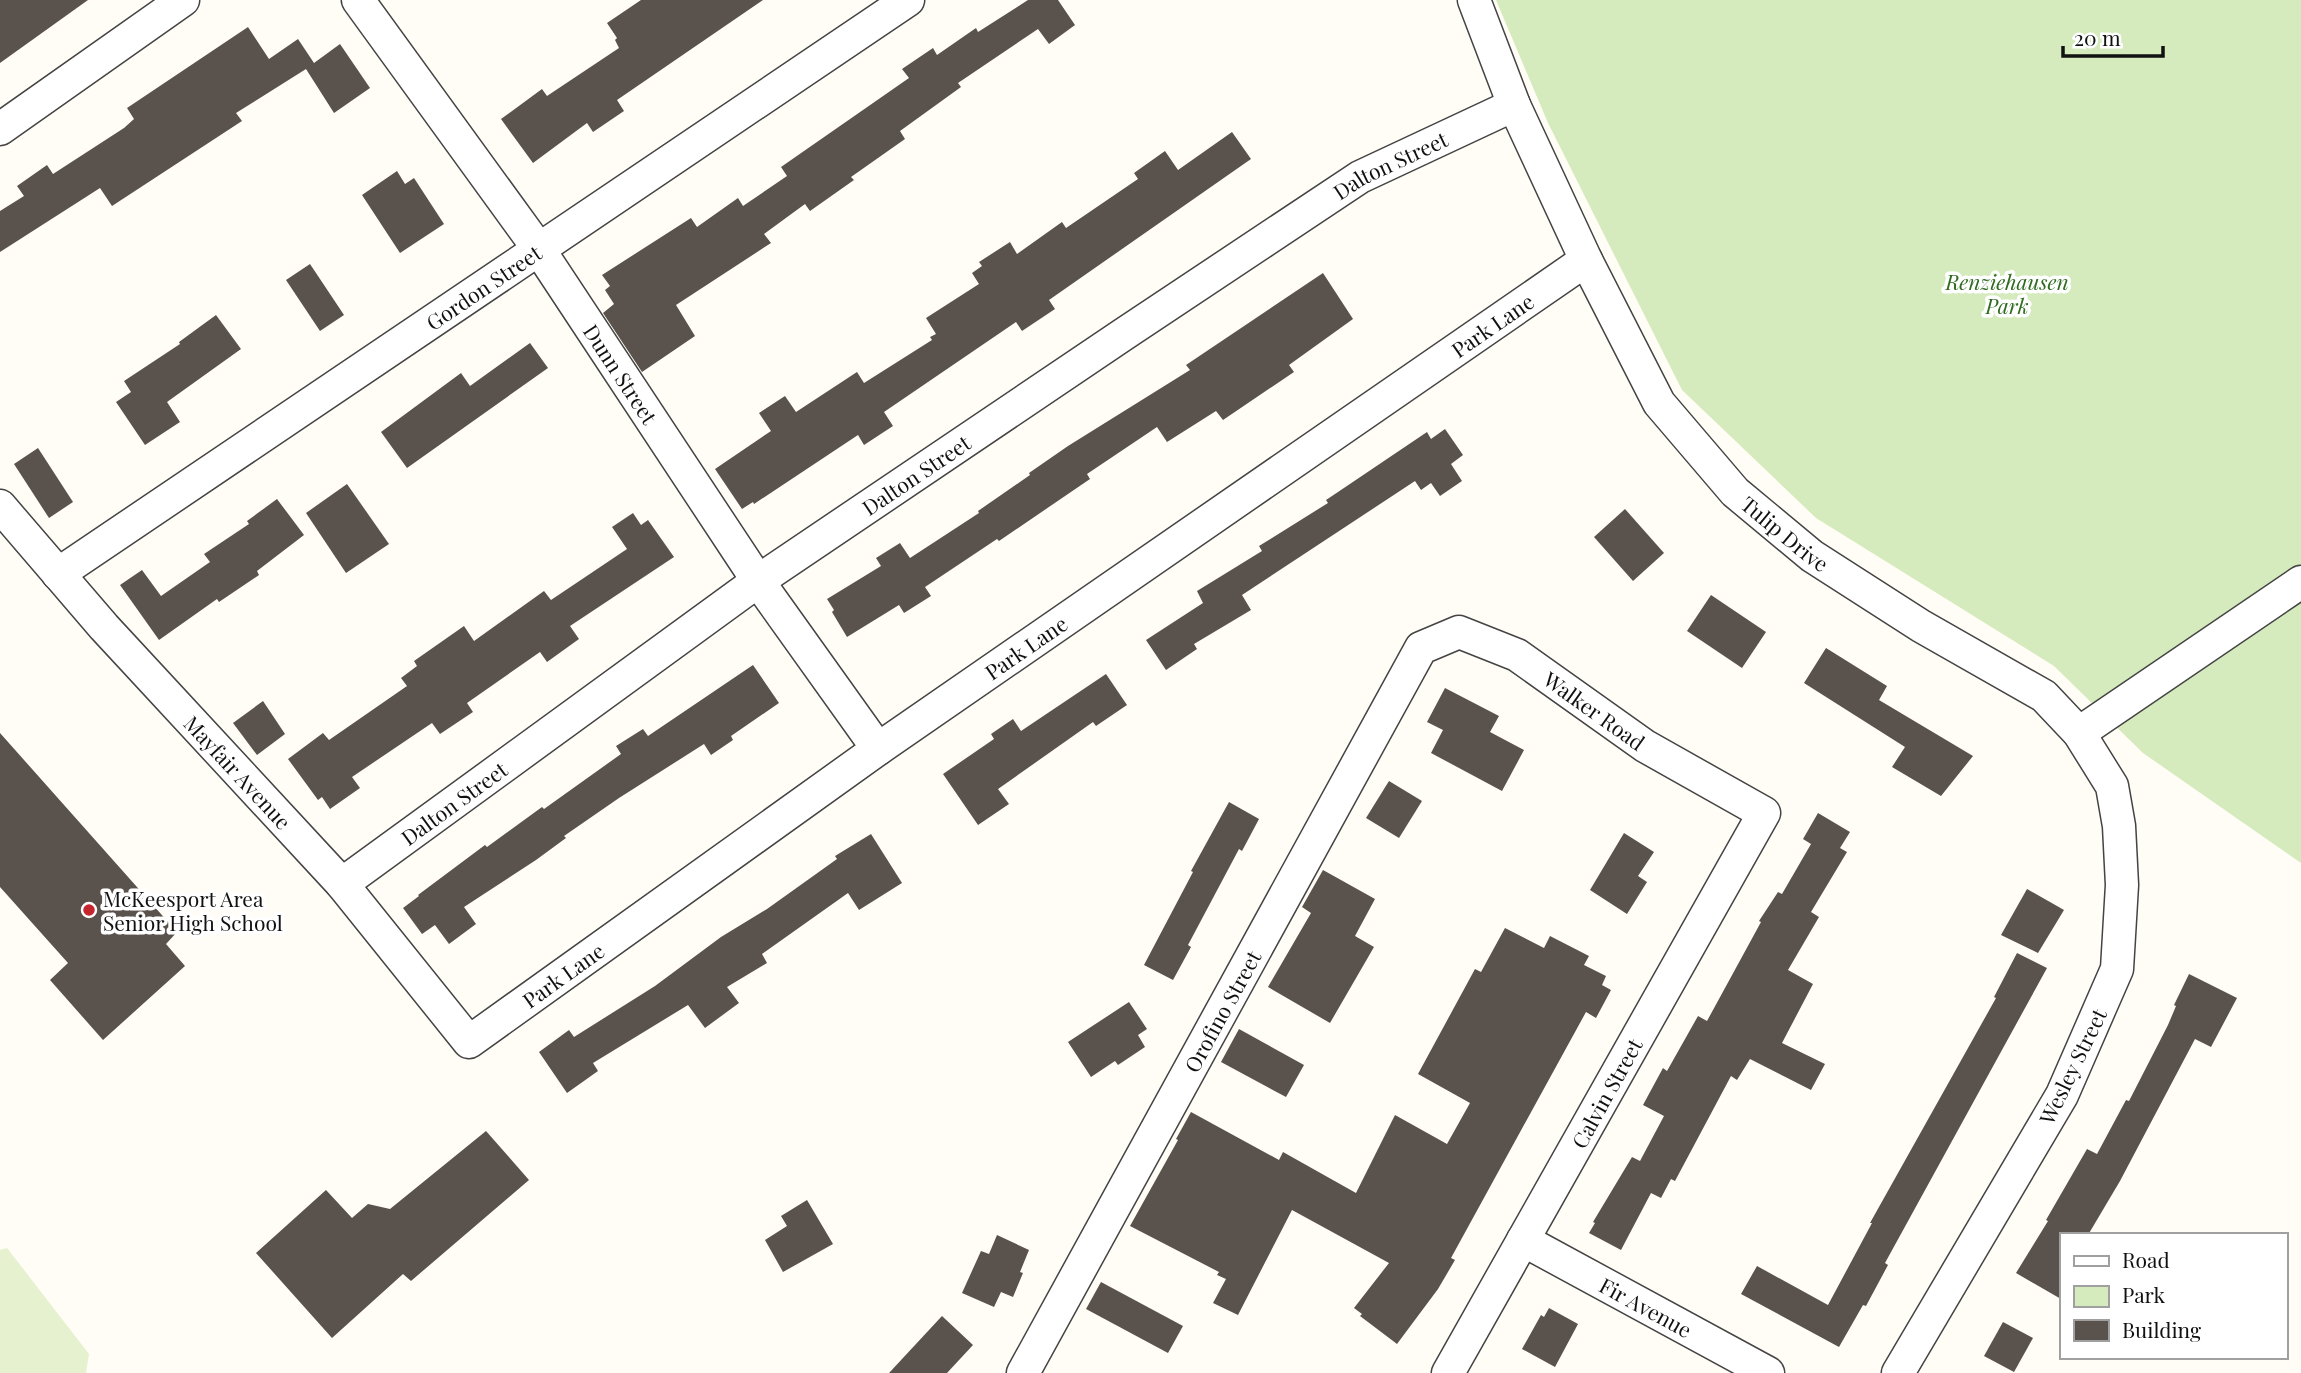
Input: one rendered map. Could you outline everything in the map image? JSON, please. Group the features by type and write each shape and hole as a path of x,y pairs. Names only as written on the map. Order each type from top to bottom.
{"street":[{"path":"0,129 183,0"},
{"name":"Dunn Street","path":"358,0 538,248 758,581 878,749"},
{"name":"Gordon Street","path":"58,574 908,0"},
{"name":"Tulip Drive","path":"1474,0 1514,105 1586,260 1659,403 1735,492 1823,563 1921,626 2044,696 2079,733"},
{"name":"Dalton Street","path":"342,884 758,581 1360,177 1514,105"},
{"name":"Park Lane","path":"469,1042 878,749 1586,260"},
{"name":"Mayfair Avenue","path":"0,506 58,574 342,884 469,1042"},
{"path":"2079,733 2301,582"},
{"name":"Walker Road","path":"1420,648 1459,632 1517,654 1645,746 1764,813"},
{"name":"Orofino Street","path":"1023,1373 1420,648"},
{"name":"Wesley Street","path":"1898,1373 2062,1095 2117,970 2122,885 2117,813 2112,786 2079,733"},
{"name":"Calvin Street","path":"1448,1373 1764,813"},
{"name":"Fir Avenue","path":"1523,1240 1768,1373"}],"green space":[{"name":"Renziehausen Park","path":"1496,0 2301,0 2301,863 2143,753 2054,666 1816,518 1682,390 1548,123"},
{"path":"7,1248 89,1354 86,1373 0,1373 0,1250"}],"building":[{"path":"0,0 88,0 0,63"},
{"path":"641,0 763,0 617,100 624,111 593,132 587,123 533,163 501,119 542,89 547,96 619,48 615,40 617,38 607,23"},
{"path":"1028,0 1058,0 1075,25 1049,44 1038,29 958,83 961,87 900,131 905,139 851,177 854,180 810,211 805,204 764,234 771,243 676,305 695,336 642,372 603,313 614,304 605,290 610,286 602,275 691,218 697,227 738,198 743,206 787,176 781,167 909,78 902,69 933,48 937,55 976,28 978,32"},
{"path":"248,27 269,59 298,39 314,63 340,44 370,88 334,113 306,69 236,113 242,121 112,206 100,188 0,252 0,211 24,196 17,186 47,165 53,174 124,128 134,119 127,108"},
{"path":"1232,132 1251,159 1049,300 1055,309 1022,331 1016,322 884,412 893,426 864,445 858,435 754,504 753,502 742,509 715,469 771,431 759,413 785,396 796,412 857,372 864,383 932,340 930,337 936,334 926,318 979,284 972,273 982,266 979,262 1010,242 1017,254 1062,222 1066,228 1138,179 1134,173 1165,151 1178,170"},
{"path":"397,171 405,184 414,178 444,224 400,253 362,195"},
{"path":"310,264 344,315 320,331 286,280"},
{"path":"1323,273 1353,319 1289,365 1294,372 1223,420 1216,411 1167,442 1157,427 1087,474 1090,479 925,587 931,596 904,613 899,605 847,637 827,599 881,566 876,558 900,543 910,558 979,513 978,511 1068,446 1190,370 1186,365"},
{"path":"216,315 241,349 167,402 180,422 145,445 116,402 131,392 124,381 180,344 179,342"},
{"path":"530,343 548,368 407,468 381,432 461,373 470,386"},
{"path":"1445,429 1463,455 1451,464 1462,481 1440,496 1431,483 1421,490 1415,481 1242,595 1251,610 1194,644 1197,649 1166,670 1146,640 1203,603 1197,591 1262,551 1259,546 1328,503 1326,500 1427,432 1431,439"},
{"path":"38,448 73,502 49,518 14,464"},
{"path":"347,484 389,544 346,573 306,513"},
{"path":"277,499 304,535 257,571 259,575 219,602 217,599 159,640 120,585 142,570 161,596 210,562 204,554 249,524 247,521"},
{"path":"1625,509 1664,553 1633,581 1594,537"},
{"path":"633,513 641,525 648,520 674,557 570,626 579,639 547,662 540,652 467,703 473,712 440,734 432,723 352,777 360,788 330,809 322,797 318,800 288,759 323,733 329,740 407,686 401,678 417,666 414,661 464,626 474,641 544,591 551,600 627,549 612,527"},
{"path":"1711,595 1766,632 1742,668 1687,631"},
{"path":"1826,648 1887,686 1879,700 1973,756 1941,796 1892,767 1905,747 1804,683"},
{"path":"753,665 779,703 731,736 733,740 711,755 704,744 619,798 564,836 566,838 536,860 464,907 476,924 449,944 435,925 422,934 403,908 418,895 485,845 487,847 542,807 544,809 621,754 616,746 643,729 648,736"},
{"path":"1106,674 1127,705 1096,726 1093,722 998,789 1009,804 978,825 943,774 994,739 991,734 1013,719 1021,731"},
{"path":"1445,688 1499,716 1490,732 1524,750 1502,791 1431,753 1443,730 1427,722"},
{"path":"263,701 285,734 257,755 233,723"},
{"name":"McKeesport Area Senior High School","path":"0,733 177,932 166,944 185,966 103,1040 50,980 68,963 0,887"},
{"path":"1389,781 1422,801 1399,838 1366,818"},
{"path":"1229,802 1259,819 1242,851 1239,849 1188,945 1191,947 1173,980 1144,965"},
{"path":"1818,813 1850,832 1840,848 1847,852 1811,912 1819,917 1788,970 1813,984 1782,1043 1825,1064 1811,1090 1750,1059 1737,1080 1731,1076 1675,1181 1671,1179 1661,1198 1651,1193 1621,1250 1589,1233 1632,1157 1640,1161 1664,1116 1643,1105 1663,1068 1667,1071 1698,1016 1707,1021 1761,922 1759,921 1778,892 1782,894 1811,844 1803,839"},
{"path":"1624,833 1654,852 1638,876 1647,882 1627,914 1590,890"},
{"path":"871,834 902,883 859,910 848,893 762,954 767,963 727,987 739,1003 705,1028 688,1005 593,1063 598,1071 567,1093 539,1052 569,1030 574,1037 655,986 721,937 767,909 837,859 835,856"},
{"path":"1323,870 1375,899 1355,936 1374,947 1330,1023 1268,987 1311,913 1302,907"},
{"path":"2027,889 2064,910 2038,953 2001,935"},
{"path":"1505,928 1544,948 1550,936 1589,956 1584,965 1606,976 1602,985 1611,990 1596,1018 1586,1012 1451,1258 1455,1260 1438,1289 1397,1344 1360,1316 1362,1314 1354,1308 1389,1263 1292,1210 1238,1315 1213,1303 1226,1279 1217,1275 1219,1272 1130,1226 1191,1112 1279,1160 1283,1152 1356,1193 1395,1115 1447,1144 1470,1103 1418,1074 1475,969 1481,972"},
{"path":"2017,953 2047,968 1885,1263 1888,1265 1866,1306 1863,1305 1839,1347 1741,1294 1757,1266 1828,1305 1870,1223 1996,998 1994,997"},
{"path":"2189,974 2237,998 2211,1047 2195,1039 2120,1181 2089,1233 2060,1233 2060,1298 2016,1273 2087,1149 2097,1154 2126,1100 2129,1101 2168,1025 2176,1006 2174,1005"},
{"path":"1129,1002 1147,1029 1138,1035 1145,1047 1118,1065 1115,1061 1091,1077 1068,1042"},
{"path":"1239,1029 1304,1065 1286,1097 1221,1062"},
{"path":"486,1131 529,1180 411,1281 403,1274 332,1338 256,1253 326,1190 352,1218 368,1204 390,1209"},
{"path":"807,1200 833,1244 783,1272 765,1240 787,1226 781,1216"},
{"path":"997,1235 1029,1250 1013,1297 1001,1292 994,1307 962,1293 981,1251 989,1254"},
{"path":"1101,1282 1183,1326 1168,1353 1086,1309"},
{"path":"1549,1308 1578,1324 1555,1367 1522,1349 1541,1315 1544,1317"},
{"path":"942,1316 973,1345 947,1373 889,1373"},
{"path":"2003,1322 2033,1338 2014,1372 1984,1356"}],"place":[{"name":"McKeesport Area Senior High School","path":"89,910"}]}
